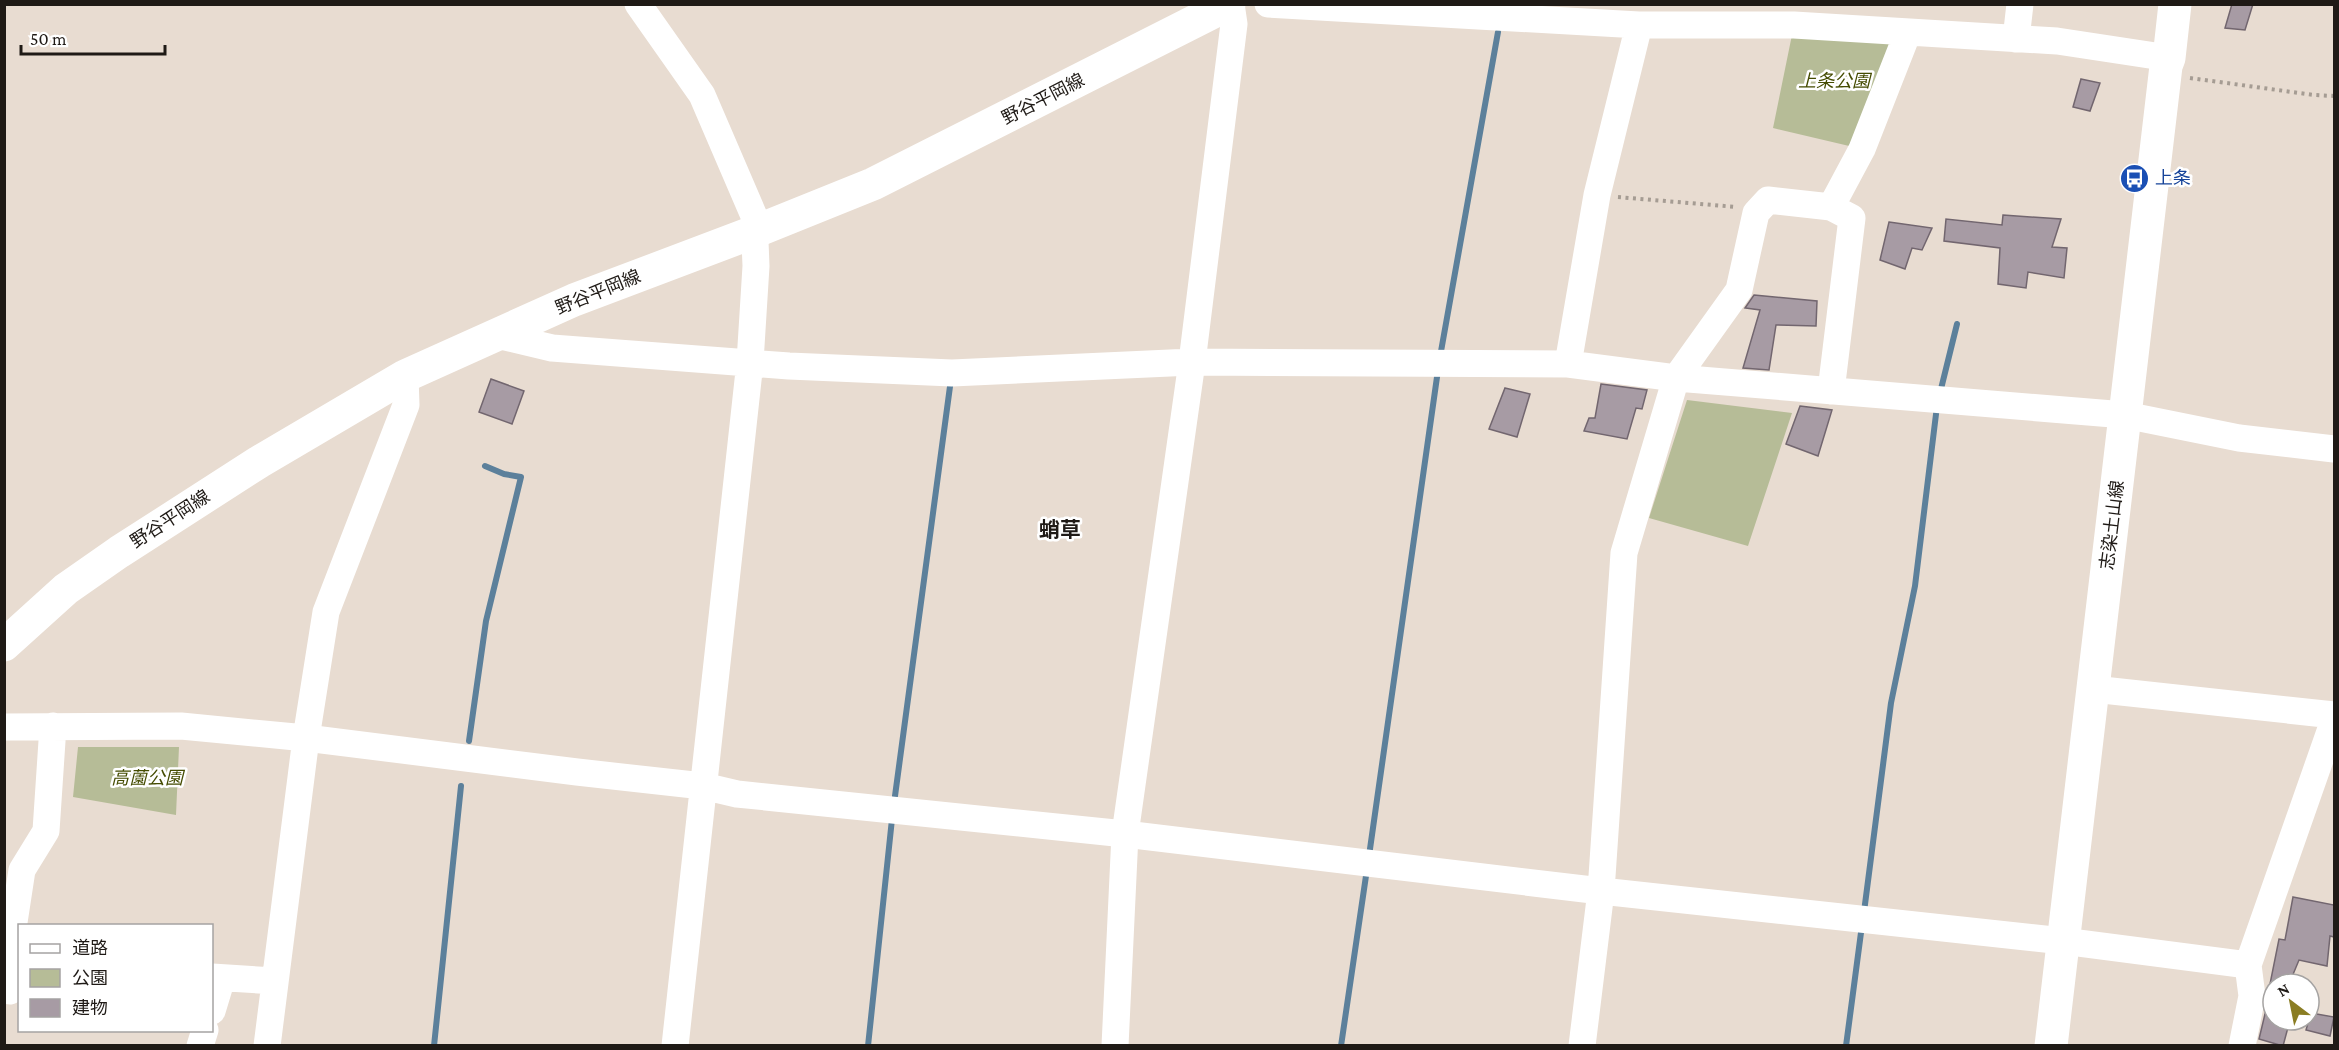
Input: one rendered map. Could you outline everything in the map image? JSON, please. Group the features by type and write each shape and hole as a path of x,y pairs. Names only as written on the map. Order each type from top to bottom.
{"main road":[{"name":"野谷平岡線","path":"4,645 66,589 119,552 259,462 405,376 574,300 873,184 1188,13 1230,4"},
{"name":"志染土山線","path":"2051,1046 2175,4"}],"street":[{"path":"638,4 702,95 754,216 756,267 750,362 675,1046"},
{"path":"1115,1046 1125,834 1192,362 1234,24 1230,4"},
{"path":"1268,4 1639,25 1794,26 2057,41 2167,62"},
{"path":"2016,39 2020,4"},
{"path":"1568,364 1597,195 1639,25"},
{"path":"1831,207 1862,149 1908,32"},
{"path":"1582,1046 1601,891 1623,553 1676,378 1739,290 1756,213 1768,200 1831,207 1852,218 1832,390"},
{"path":"497,335 552,348 789,366 952,373 1192,362 1568,364 1676,378 2125,415 2239,438 2334,449"},
{"path":"267,1046 306,738 326,612 406,405 405,376"},
{"path":"2093,689 2334,715"},
{"path":"2242,1046 2252,996 2248,964 2334,720"},
{"path":"11,990 8,968 22,870 46,831 53,726"},
{"path":"4,727 181,726 306,738 703,786 737,794 1125,834 1601,891 2063,941 2248,964"},
{"path":"213,1004 217,977 275,981"}],"path":[{"path":"2167,62 2184,77 2334,96"},
{"path":"1597,195 1744,207 1756,213"}],"green space":[{"name":"上条公園","path":"1794,25 1908,32 1862,149 1773,128"},
{"path":"1687,400 1792,413 1748,546 1649,518"},
{"name":"高薗公園","path":"78,747 179,747 176,815 73,797"}],"building":[{"path":"2232,4 2253,4 2245,30 2225,28"},
{"path":"2081,79 2100,83 2090,111 2073,107"},
{"path":"2003,215 2061,219 2052,247 2067,248 2064,278 2028,272 2026,288 1998,284 2000,248 1944,241 1946,219 2002,225"},
{"path":"1889,222 1932,228 1922,250 1912,248 1905,269 1880,260"},
{"path":"1754,295 1817,301 1816,326 1776,325 1769,370 1743,368 1760,310 1745,308"},
{"path":"491,379 524,391 512,424 479,412"},
{"path":"1601,384 1647,390 1642,409 1636,408 1627,439 1584,431 1589,418 1595,418"},
{"path":"1505,388 1530,394 1517,437 1489,429"},
{"path":"1800,406 1832,410 1818,456 1786,444"},
{"path":"2293,897 2334,905 2334,937 2330,936 2327,966 2299,960 2294,972 2272,972 2279,939 2285,940"},
{"path":"2321,1015 2334,1017 2330,1036 2314,1032 2321,1032"},
{"path":"2261,1031 2287,1032 2283,1046 2259,1039"}],"waterway":[{"path":"1440,357 1498,32"},
{"path":"1940,393 1957,324"},
{"path":"1369,856 1438,370"},
{"path":"895,796 951,379"},
{"path":"1864,912 1891,703 1915,586 1937,406"},
{"path":"469,741 486,621 521,477 504,474 485,466"},
{"path":"434,1046 461,786"},
{"path":"868,1046 892,819"},
{"path":"1341,1046 1367,869"},
{"path":"1846,1046 1862,925"}],"place":[{"name":"上条","path":"2134,178"}],"district":[{"name":"蛸草","path":"1060,530"}]}
